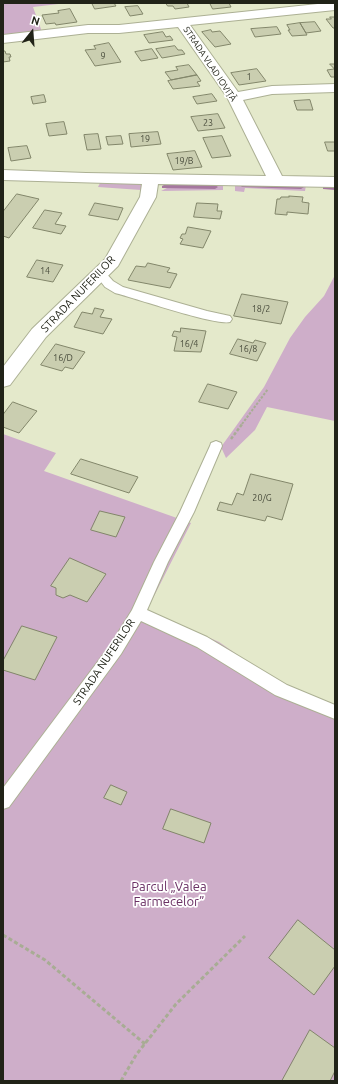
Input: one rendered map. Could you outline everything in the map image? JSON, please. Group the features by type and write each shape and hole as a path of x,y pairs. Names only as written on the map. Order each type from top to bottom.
{"street":[{"path":"182,23 335,6"},
{"name":"STRADA VLAD IOVIȚĂ","path":"3,39 88,29 119,29 182,23 234,98 276,180"},
{"path":"234,98 272,90 335,88"},
{"path":"3,175 151,180 276,180 335,182"},
{"name":"STRADA NUFERILOR","path":"3,380 39,333 112,262 148,197 151,180"}],"lane":[{"path":"100,273 109,284 119,290 206,315 226,319"},
{"name":"STRADA NUFERILOR","path":"3,801 92,683 116,649 138,613 161,562 187,512 216,446"},
{"path":"138,613 202,642 281,690 335,712"}],"path":[{"path":"209,462 223,450 268,389"},
{"path":"3,935 45,960 145,1044"},
{"path":"121,1081 136,1055 176,1004 245,936"}],"green space":[{"path":"3,3 67,3 33,7 42,32 3,37"},
{"path":"100,183 141,184 141,190 98,187"},
{"path":"235,184 306,185 305,191 245,188 244,192 235,191"},
{"path":"173,185 223,185 223,190 161,191"},
{"path":"335,275 335,421 267,407 255,430 226,458 221,447 264,387 290,338 305,317 324,296"},
{"name":"Parcul „Valea Farmecelor”","path":"3,434 56,453 44,471 191,523 147,610 219,642 277,682 335,708 335,1081 3,1081"}],"building":[{"path":"92,3 114,3 116,6 95,9"},
{"path":"166,3 187,3 189,7 175,9 173,6 168,6"},
{"path":"210,3 229,3 231,7 213,9"},
{"path":"138,6 143,14 130,16 125,7"},
{"path":"70,9 77,22 56,25 55,23 46,24 42,15 59,13 58,11"},
{"path":"330,17 335,17 335,28 333,28 326,19 331,19"},
{"path":"315,22 321,31 306,33 300,23"},
{"path":"300,23 307,35 292,36 287,25"},
{"path":"277,27 281,34 255,37 251,29"},
{"path":"211,30 212,32 220,31 231,44 215,47 202,32"},
{"path":"163,32 166,37 170,36 173,40 149,43 144,35"},
{"path":"109,43 121,62 95,66 85,50 96,49 94,46"},
{"path":"175,46 178,50 182,50 185,54 162,58 156,49"},
{"path":"152,49 158,58 141,61 135,52"},
{"path":"3,51 5,51 6,54 10,54 10,61 3,62"},
{"path":"330,64 335,64 335,77 331,77 327,70 334,69"},
{"path":"189,65 197,75 171,80 165,72 178,70 176,67"},
{"path":"257,69 266,81 239,85 231,73"},
{"path":"197,75 201,81 197,82 200,86 173,89 168,81"},
{"path":"212,94 217,101 197,104 193,97"},
{"path":"44,95 46,102 33,104 31,97"},
{"path":"310,100 313,110 297,110 294,101"},
{"path":"218,114 225,128 198,131 191,117"},
{"path":"64,122 67,134 49,136 46,124"},
{"path":"158,132 161,144 131,147 129,134"},
{"path":"98,134 101,149 87,150 84,135"},
{"path":"121,136 123,144 108,145 106,137"},
{"path":"222,136 231,156 212,158 203,138"},
{"path":"325,142 335,142 335,151 328,151"},
{"path":"27,146 31,158 11,161 8,148"},
{"path":"195,151 202,167 173,170 167,154"},
{"path":"17,194 39,199 9,238 3,236 3,212"},
{"path":"289,196 303,197 302,202 309,203 308,214 287,212 287,215 275,214 277,199"},
{"path":"95,203 123,208 118,220 89,215"},
{"path":"197,203 218,204 217,211 222,211 220,219 194,217"},
{"path":"45,210 62,213 55,224 66,226 61,234 33,228"},
{"path":"188,227 211,231 203,248 180,244 183,239 180,238 182,234 185,234"},
{"path":"37,260 63,265 53,282 27,277"},
{"path":"148,263 170,268 167,272 177,274 170,288 128,280 136,266 145,267"},
{"path":"242,294 288,302 281,324 234,316"},
{"path":"95,308 104,310 100,317 112,319 103,334 74,327 82,312 92,314"},
{"path":"181,328 206,331 201,352 174,351 177,337 172,336 174,331 180,332"},
{"path":"238,339 253,343 255,340 266,343 257,361 230,354"},
{"path":"56,344 85,352 73,369 65,367 62,371 41,365"},
{"path":"208,384 237,392 228,409 199,402"},
{"path":"13,402 37,411 19,433 3,427 3,415"},
{"path":"81,459 138,477 129,493 71,474"},
{"path":"251,474 293,484 282,520 267,516 265,521 217,510 220,502 232,505 237,493 243,495"},
{"path":"100,511 125,517 116,537 91,530"},
{"path":"70,558 106,574 87,602 70,595 63,598 56,595 56,588 51,586"},
{"path":"22,626 57,637 35,680 3,670 3,661"},
{"path":"111,785 127,792 121,805 104,798"},
{"path":"171,809 211,823 204,843 163,829"},
{"path":"298,920 335,950 335,966 314,995 269,958"},
{"path":"310,1030 335,1048 335,1071 330,1081 282,1081"}],"waterway":[{"path":"244,186 301,187"},
{"path":"164,187 215,187"},
{"path":"325,188 335,188"}]}
